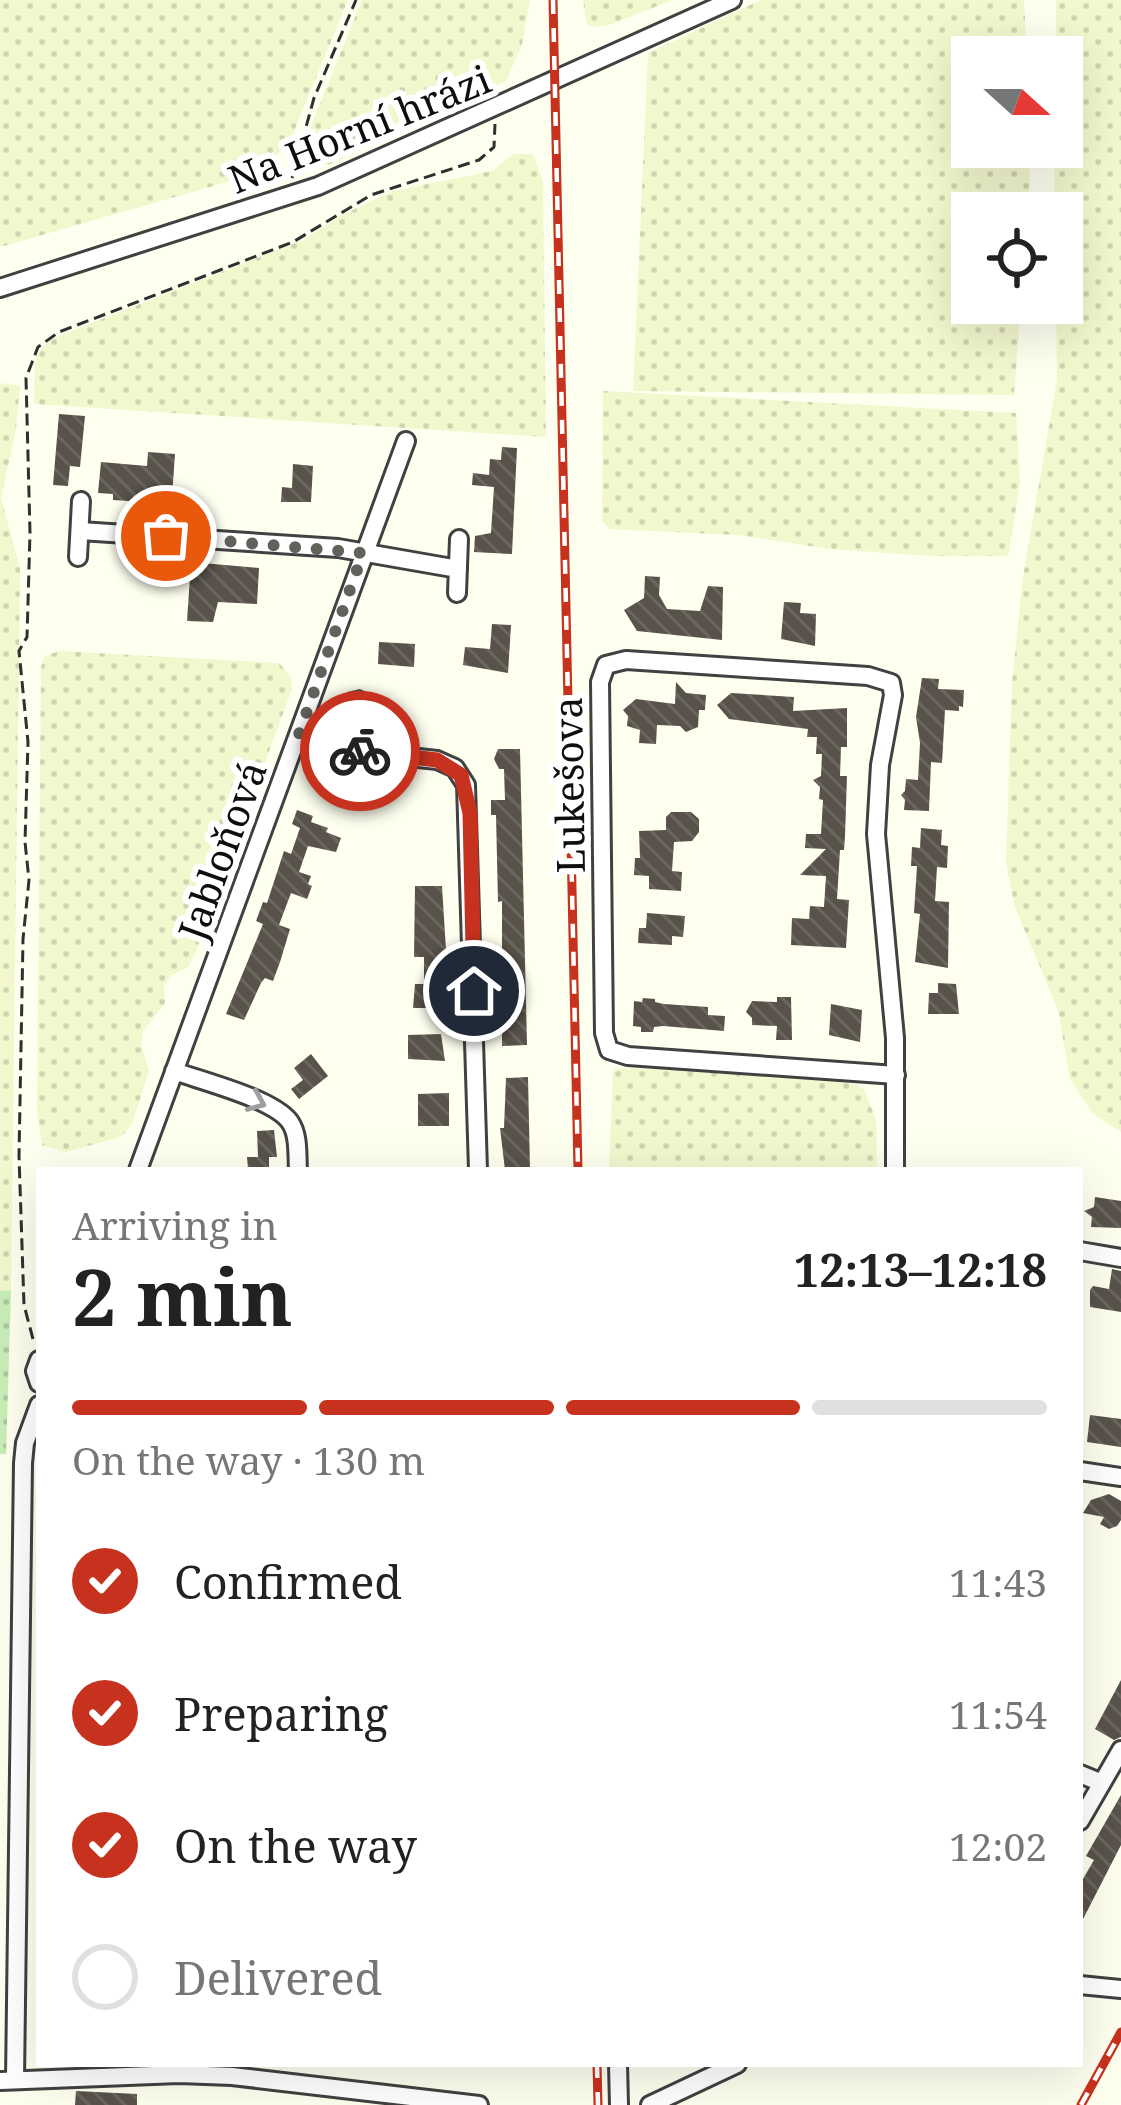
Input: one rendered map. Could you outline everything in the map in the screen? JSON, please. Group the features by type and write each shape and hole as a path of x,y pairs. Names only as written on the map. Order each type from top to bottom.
{"street":[{"name":"Na Horní hrázi","path":"0,288 292,196 732,0"},
{"name":"Jabloňová","path":"139,1167 406,441"},
{"path":"79,557 81,501"},
{"path":"80,531 363,553 458,569"},
{"path":"457,593 460,539"},
{"name":"Lukešova","path":"626,660 868,676 891,682 876,834 896,1075 628,1056 609,1050 604,1033 600,682 606,665 626,660"},
{"path":"299,734 363,752 437,760 455,768 466,785 478,1167"},
{"path":"174,1071 269,1106 286,1117 294,1129 298,1167"},
{"path":"895,1167 896,1075"},
{"path":"1083,1252 1121,1258"},
{"path":"36,1414 23,1453 30,1560 7,2080 285,2072 479,2105"},
{"path":"1083,1471 1121,1477"},
{"path":"1083,1816 1121,1750"},
{"path":"1083,1775 1102,1783"},
{"path":"1083,1985 1121,1989"},
{"path":"618,2067 619,2105"},
{"path":"650,2105 681,2098 731,2067"}],"path":[{"path":"292,196 299,142 356,0"},
{"path":"36,1344 24,1305 19,1156 22,939 29,880 25,842 28,742 20,651 27,637 26,394 32,356 59,332 293,242 391,186 479,160 490,154 496,142 491,110"}],"green space":[{"path":"0,0 348,0 292,136 261,167 234,180 0,247"},
{"path":"362,0 530,0 522,45 506,81 488,90 465,92 441,113 331,164 310,168 304,153 310,128"},
{"path":"583,0 673,0 593,27 587,25"},
{"path":"761,0 1024,0 1026,36 951,36 951,168 1030,168 1029,192 951,192 951,324 1019,324 1014,395 633,391 648,53"},
{"path":"1056,0 1121,0 1121,1132 1093,1114 1070,1079 1058,1010 1015,907 1006,863 1012,683 1023,577 1057,380 1056,324 1083,324 1083,192 1054,192 1055,168 1083,168 1083,36 1056,36"},
{"path":"514,154 533,154 543,182 546,437 34,404 35,363 51,339 303,240 393,191 492,171"},
{"path":"0,383 20,386 1,498 20,568 11,1291 0,1290"},
{"path":"603,391 1016,413 1020,482 1009,552 1007,556 931,556 830,549 738,535 609,529 602,520"},
{"path":"59,651 279,663 291,677 292,689 246,814 232,831 218,866 217,890 196,952 188,967 170,976 164,986 165,1003 143,1031 141,1045 149,1071 132,1124 121,1137 65,1152 42,1145 37,1110 41,667 45,656"},
{"path":"674,1067 848,1081 864,1089 876,1120 877,1167 609,1167 613,1069"},
{"path":"0,1290 11,1291 6,1454 0,1454"}],"building":[{"path":"59,414 85,416 80,467 70,466 68,486 53,485"},
{"path":"502,447 517,448 512,554 474,552 475,536 491,533 494,487 472,485 473,473 489,475 490,459 501,460"},
{"path":"148,452 175,454 172,497 158,496 158,503 113,500 113,494 98,493 101,462 147,466"},
{"path":"293,464 313,466 311,502 281,502 282,487 292,488"},
{"path":"191,562 259,568 257,604 218,602 213,622 187,621"},
{"path":"645,576 660,577 659,595 667,609 700,611 708,586 723,587 722,640 637,631 624,610 644,598"},
{"path":"784,602 801,603 800,613 816,614 815,646 781,639"},
{"path":"492,624 511,625 508,673 463,665 465,647 490,649"},
{"path":"379,642 415,644 414,667 378,664"},
{"path":"922,678 939,679 938,689 964,690 963,707 945,710 942,763 931,762 929,811 904,810 901,795 906,779 918,780 916,717"},
{"path":"676,682 686,693 706,695 698,727 686,732 680,726 657,725 656,744 639,743 640,730 627,726 623,710 636,699 675,704"},
{"path":"360,689 375,702 373,726 345,724 347,692"},
{"path":"731,693 794,697 793,711 847,708 847,747 841,747 840,776 847,776 845,836 837,899 849,900 846,948 791,945 792,918 809,919 810,906 824,907 826,876 800,875 826,849 805,848 806,834 821,834 823,800 813,780 821,776 817,737 807,737 808,729 729,719 717,705"},
{"path":"498,749 520,749 527,1045 502,1046 502,901 498,902 496,815 491,815 491,800 505,800 504,769 494,759"},
{"path":"297,810 341,838 336,852 308,846 299,872 311,876 308,884 312,886 307,899 291,893 279,925 290,929 273,981 265,978 261,983 244,1020 226,1014 263,924 256,921 263,902 267,903 284,851 291,854 300,828 292,824"},
{"path":"671,812 691,812 699,819 699,832 692,841 674,842 672,871 682,872 681,891 649,889 649,876 634,875 635,858 640,858 639,831 666,830"},
{"path":"921,828 942,830 941,845 948,846 947,868 937,867 935,901 949,902 948,968 915,962 920,914 914,913 917,866 911,866 912,847 920,848"},
{"path":"415,886 442,886 447,966 443,966 444,1003 435,1003 435,1008 413,1008 415,984 424,984 424,957 414,957"},
{"path":"647,913 685,916 683,937 672,936 672,945 638,943"},
{"path":"938,983 956,984 959,1014 928,1014 929,993 938,993"},
{"path":"777,997 791,997 792,1040 776,1040 777,1026 752,1025 746,1012 752,1001 777,1002"},
{"path":"643,998 708,1007 708,1015 725,1016 724,1031 663,1026 641,1032 641,1027 633,1026 634,1001"},
{"path":"831,1004 862,1010 860,1042 829,1035"},
{"path":"441,1034 445,1061 408,1059 408,1035"},
{"path":"311,1054 328,1076 299,1099 291,1089 303,1080 294,1068"},
{"path":"528,1077 530,1167 505,1167 500,1128 504,1128 506,1078"},
{"path":"449,1093 449,1126 418,1126 418,1094"},
{"path":"274,1130 277,1157 269,1157 269,1167 248,1167 247,1157 258,1157 257,1131"},
{"path":"1095,1197 1121,1201 1121,1228 1091,1227 1092,1217 1084,1211 1094,1207"},
{"path":"1112,1269 1121,1271 1121,1312 1090,1307 1090,1290 1093,1286 1109,1289"},
{"path":"1090,1415 1121,1419 1121,1447 1087,1442"},
{"path":"1109,1494 1121,1501 1121,1520 1109,1529 1100,1524 1104,1517 1083,1513 1091,1500"},
{"path":"1121,1680 1121,1737 1114,1740 1095,1729"},
{"path":"1121,1795 1121,1845 1083,1919 1083,1879 1094,1860 1086,1856"},
{"path":"76,2091 137,2094 137,2105 75,2105"}],"railway":[{"path":"553,0 578,1167"},
{"path":"1081,2105 1121,2032"},
{"path":"597,2067 598,2105"}],"way so far":[{"path":"166,536 363,553 299,734 360,751"}],"route":[{"path":"360,751 448,763 466,785 474,991"}]}
